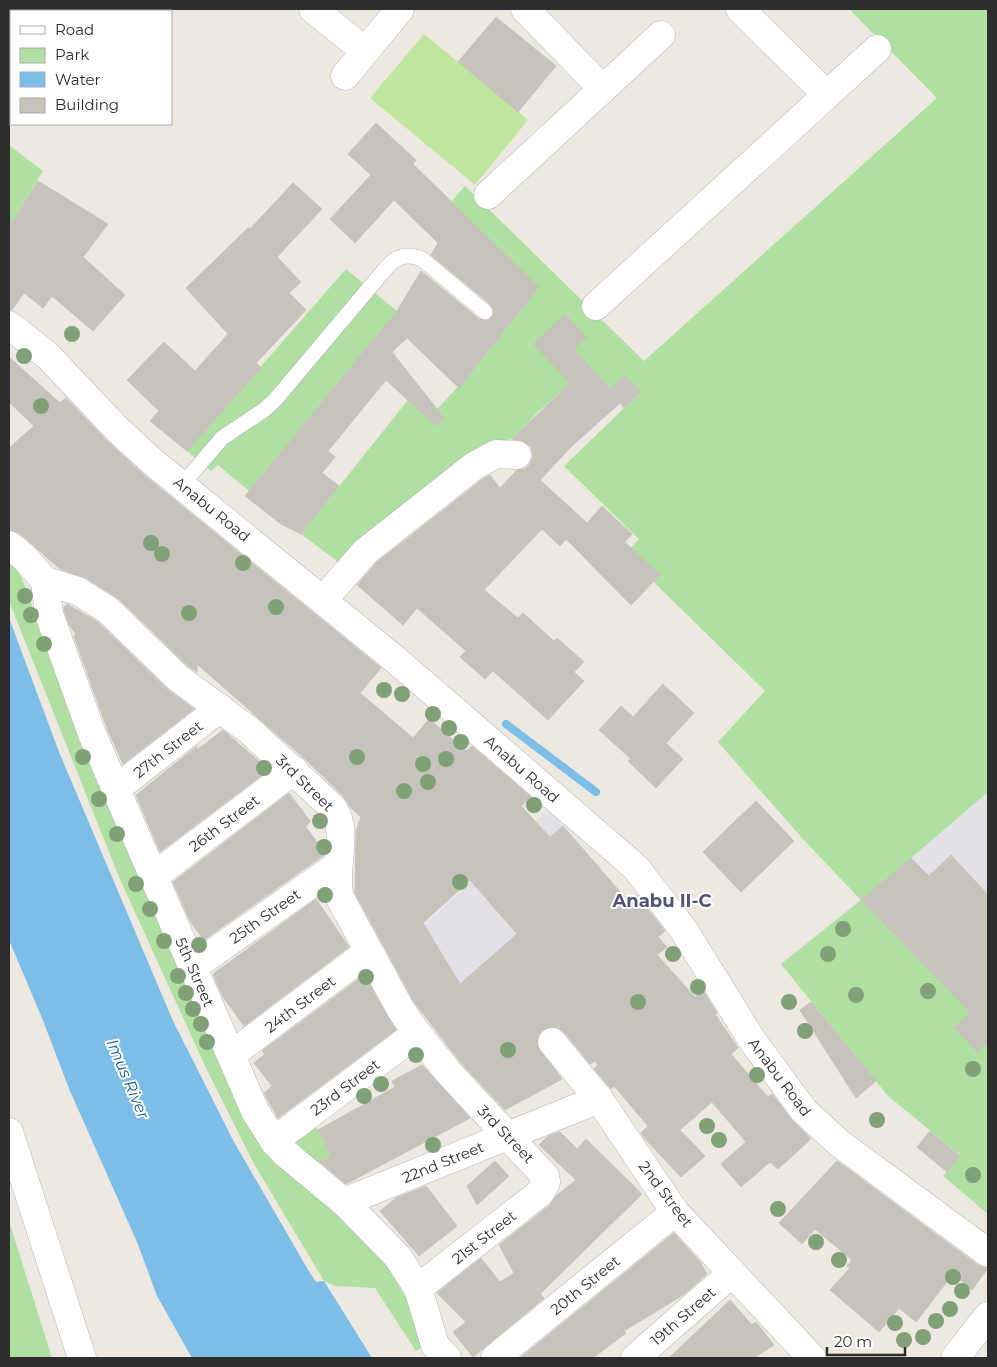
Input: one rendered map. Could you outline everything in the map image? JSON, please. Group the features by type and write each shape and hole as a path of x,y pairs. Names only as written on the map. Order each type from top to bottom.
{"street":[{"path":"313,9 365,51"},
{"path":"345,76 400,9"},
{"path":"525,9 603,88"},
{"path":"740,9 826,95"},
{"path":"488,195 661,35"},
{"path":"596,306 877,49"},
{"name":"Anabu Road","path":"9,325 48,356 118,430 181,486 397,661 637,869 683,929 762,1053 804,1111 818,1126 988,1253"},
{"path":"323,600 365,552 474,466 496,454 517,454"},
{"path":"9,545 24,557 44,581"},
{"name":"3rd Street","path":"44,581 78,591 95,599 178,678 250,730 333,808 338,815 341,832 336,881 340,898 368,952 416,1034 449,1073 541,1171 546,1182"},
{"name":"5th Street","path":"44,581 49,614 92,734 255,1111 274,1140 295,1162 344,1202 397,1256 418,1288 435,1345 447,1358"},
{"name":"27th Street","path":"116,789 220,708"},
{"name":"26th Street","path":"153,877 294,770"},
{"name":"25th Street","path":"193,967 338,865"},
{"name":"24th Street","path":"231,1055 368,952"},
{"name":"23rd Street","path":"274,1140 416,1034"},
{"name":"2nd Street","path":"552,1042 598,1099 676,1212 804,1356"},
{"name":"22nd Street","path":"344,1202 598,1099"},
{"path":"9,1132 82,1358"},
{"name":"21st Street","path":"418,1288 540,1193 546,1182"},
{"name":"20th Street","path":"495,1358 676,1212"},
{"name":"19th Street","path":"635,1358 732,1273"},
{"path":"955,1358 988,1316"}],"lane":[{"path":"181,486 222,438 264,410 275,400 386,267 398,257 414,256 422,258 485,312"}],"shaded area":[{"path":"988,792 988,1030 861,900"},
{"path":"548,809 610,880 454,1014 411,938"}],"green space":[{"path":"9,9 33,9 10,10 9,96"},
{"path":"849,9 988,9 988,792 862,900 988,1030 988,1214 943,1176 960,1155 888,1096 781,964 861,900 801,837 718,742 765,691 625,554 639,539 564,466 641,392 625,375 610,389 589,366 537,413 512,439 494,445 341,564 301,534 408,400 429,418 476,367 539,287 451,202 465,186 644,361 937,98"},
{"path":"424,34 528,120 475,185 370,98"},
{"path":"9,145 43,171 9,227"},
{"path":"346,269 397,311 249,491 218,465 211,471 187,451"},
{"path":"9,560 21,576 70,707 294,1175 372,1248 391,1272 431,1342 416,1351 375,1288 335,1286 324,1281 254,1164 205,1066 119,877 9,601"},
{"path":"315,1125 332,1156 315,1164 297,1146 296,1142"},
{"path":"9,1221 52,1358 9,1358"}],"water":[{"name":"Imus River","path":"9,618 59,752 173,1021 234,1142 307,1268 316,1282 324,1281 372,1358 192,1358 157,1296 137,1242 70,1091 9,940"}],"building":[{"path":"496,17 556,66 518,112 458,62"},
{"path":"376,123 416,160 413,164 539,287 459,388 407,338 392,352 444,418 436,426 386,380 328,451 335,457 322,473 339,486 301,534 281,524 245,496 397,311 421,271 479,319 488,321 494,314 491,305 431,255 438,243 394,200 355,243 330,219 371,175 348,154"},
{"path":"38,181 108,224 83,257 125,295 93,331 52,296 43,308 24,293 12,310 9,310 9,227"},
{"path":"293,183 322,209 277,257 301,282 289,293 306,310 256,363 261,368 187,451 150,421 159,411 127,380 164,342 195,371 228,334 186,288 248,228 250,229"},
{"path":"565,314 587,337 574,349 610,389 625,375 641,392 624,408 620,403 572,446 540,480 587,523 602,506 632,534 625,542 660,575 631,605 566,539 560,546 542,529 484,590 518,618 523,613 554,641 557,638 584,662 574,672 584,681 548,720 493,671 485,679 460,657 466,651 417,608 403,625 357,585 376,563 483,479 490,475 500,488 517,470 525,469 530,464 533,456 531,447 525,442 512,439 570,383 533,344"},
{"path":"9,357 60,403 66,398 107,441 144,475 381,668 360,693 413,738 429,719 466,751 472,746 531,797 521,806 550,837 563,826 629,902 637,895 665,931 658,937 667,947 657,955 695,997 703,990 717,1013 715,1014 738,1048 731,1054 768,1097 772,1094 792,1120 811,1139 778,1169 770,1162 741,1187 721,1164 746,1142 712,1102 680,1130 705,1156 681,1177 646,1140 641,1133 648,1126 614,1086 611,1089 594,1069 598,1065 595,1061 590,1064 564,1032 558,1028 550,1027 542,1030 538,1036 537,1045 562,1079 505,1110 461,1063 414,1002 355,893 356,831 361,817 350,807 344,797 306,760 197,664 197,672 188,666 119,599 86,578 60,569 19,533 9,530 9,448 34,426 9,402","holes":["470,880 517,934 460,984 423,923"]},
{"path":"67,604 98,622 167,689 194,709 123,764 107,728 74,636 76,634 69,625 64,610"},
{"path":"663,684 694,713 666,743 683,759 656,788 628,761 631,759 599,730 621,706 633,717"},
{"path":"223,730 269,770 160,852 136,795 197,746 197,750"},
{"path":"289,793 310,821 306,827 324,852 324,855 204,940 191,923 173,882"},
{"path":"756,801 794,841 741,892 703,852"},
{"path":"951,855 988,895 988,1041 977,1052 954,1028 970,1012 861,900 911,858 929,876"},
{"path":"316,899 349,947 244,1026 223,997 213,974"},
{"path":"364,975 396,1030 278,1118 264,1093 272,1086 254,1063 265,1054 262,1051"},
{"path":"811,1002 876,1081 856,1098 800,1010"},
{"path":"422,1065 470,1118 346,1184 320,1162 332,1156 318,1130 395,1087 392,1081"},
{"path":"930,1131 960,1156 947,1172 917,1147"},
{"path":"560,1132 577,1149 586,1139 642,1194 540,1294 544,1298 473,1357 453,1332 466,1322 437,1293 481,1258 500,1282 514,1273 499,1245 550,1205 557,1195 576,1180 539,1145 548,1136"},
{"path":"495,1161 509,1176 477,1205 467,1186"},
{"path":"837,1161 979,1266 988,1268 972,1290 953,1274 916,1322 899,1308 879,1332 830,1290 850,1268 847,1266 852,1260 815,1229 802,1244 779,1223"},
{"path":"426,1186 457,1226 419,1256 380,1211 396,1198"},
{"path":"674,1233 700,1262 707,1274 683,1295 624,1331 626,1333 593,1358 520,1358"},
{"path":"730,1300 752,1325 756,1322 774,1345 754,1358 669,1358"}],"waterway":[{"path":"506,724 596,792"}],"district":[{"name":"Anabu II-C","path":"662,901"}]}
